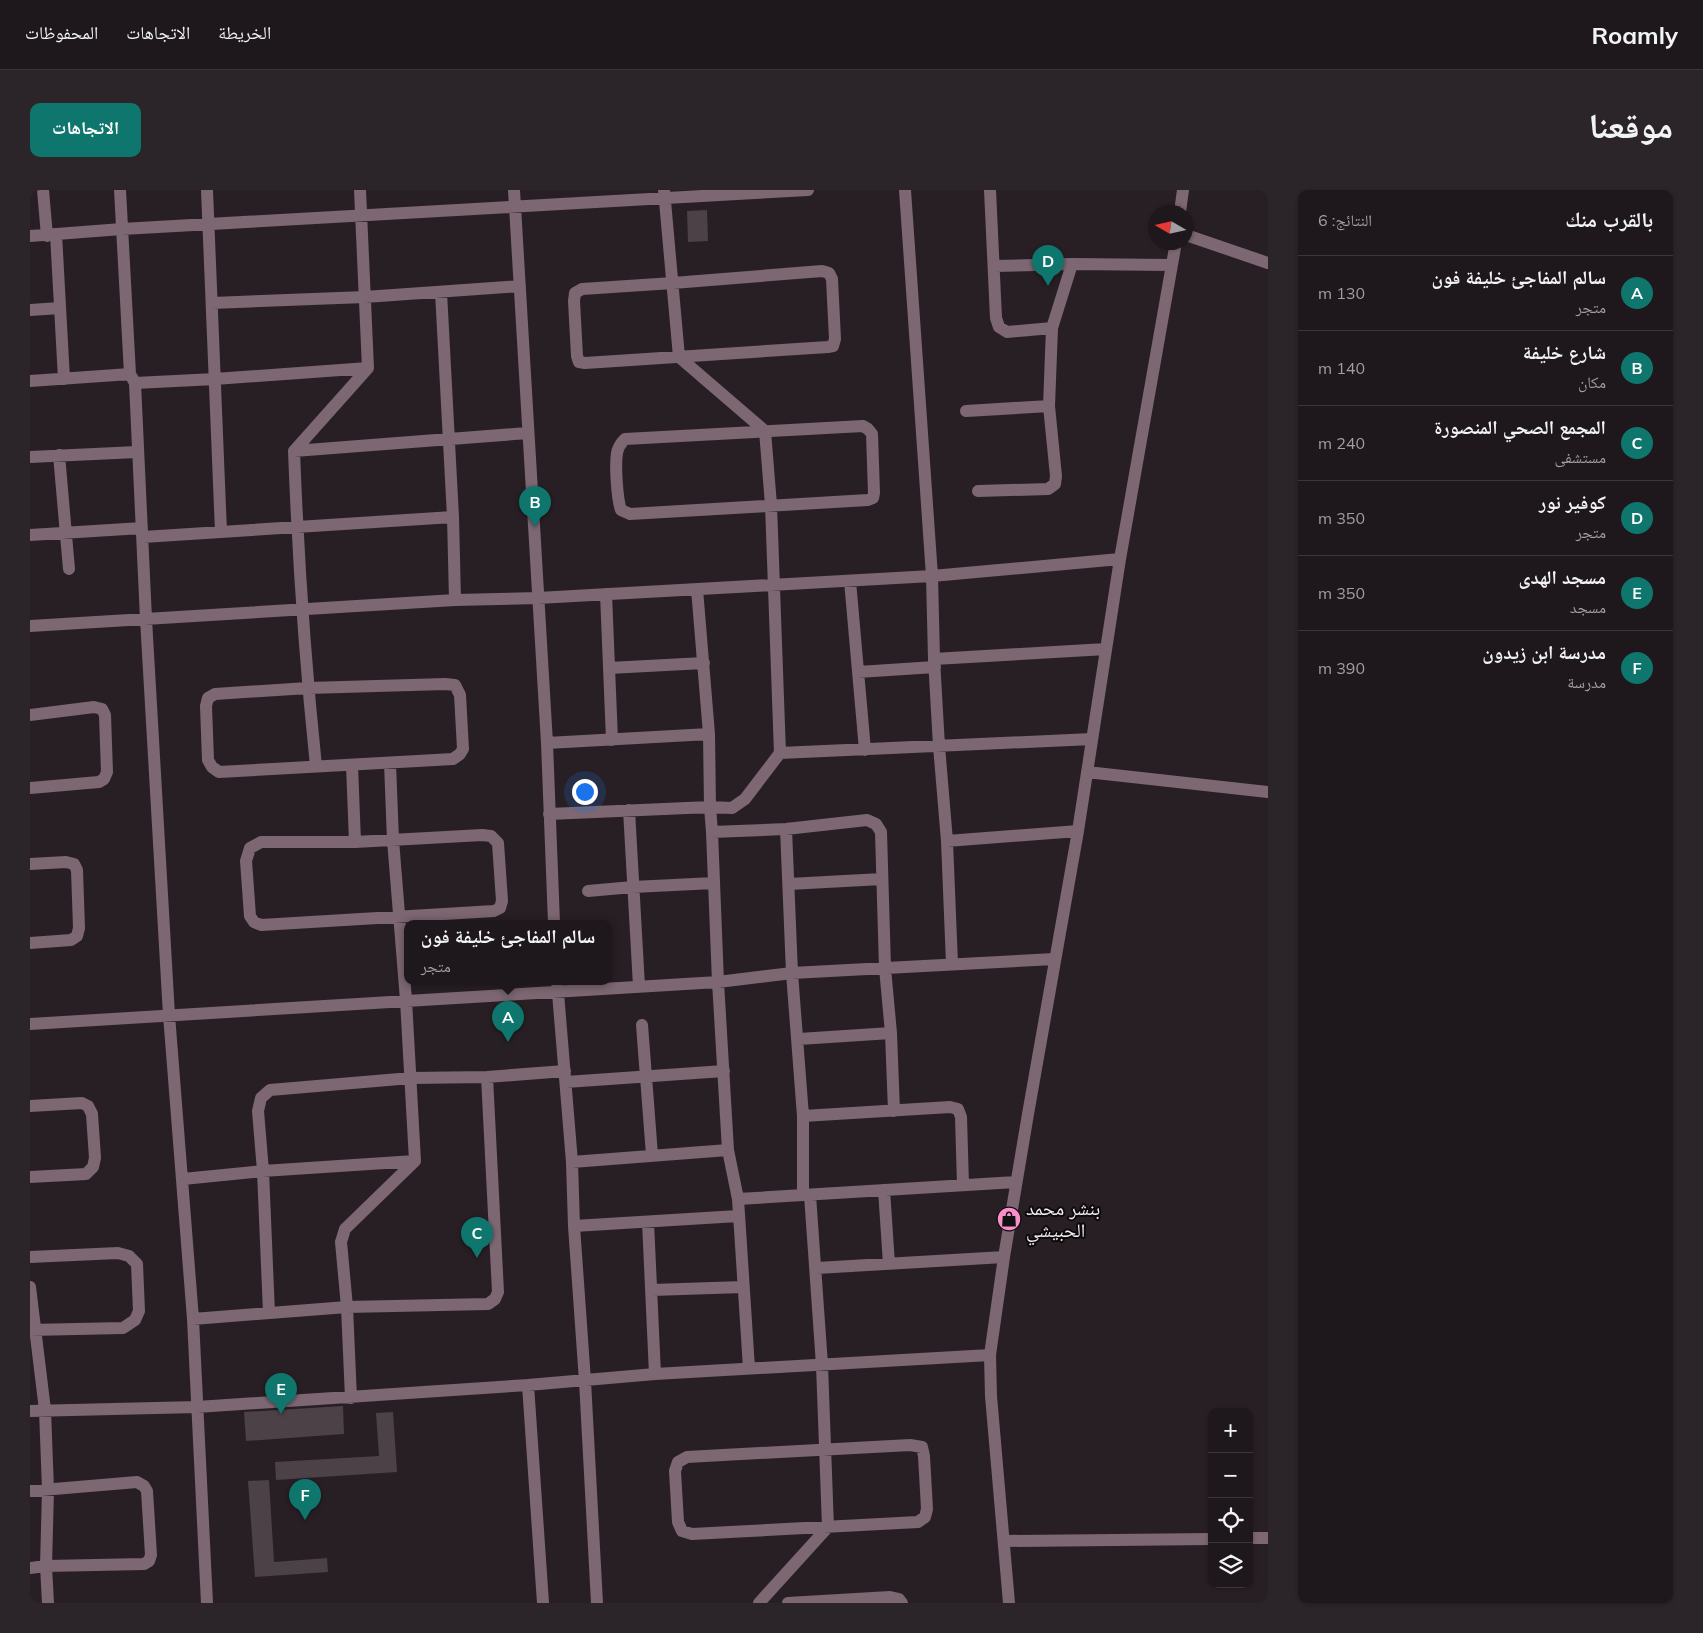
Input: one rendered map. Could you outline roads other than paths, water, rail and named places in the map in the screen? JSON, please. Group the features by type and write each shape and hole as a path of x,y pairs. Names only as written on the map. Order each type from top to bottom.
{"street":[{"path":"43,190 52,235 60,308 64,379"},
{"path":"120,190 143,532 146,619 169,1015 193,1319 207,1603"},
{"path":"207,190 221,532"},
{"path":"316,766 302,608 294,451 368,368 360,190"},
{"path":"514,190 547,743 554,920"},
{"path":"30,236 516,206 664,194 808,190"},
{"path":"905,190 932,576 934,663 947,841 952,964"},
{"path":"990,190 996,318 999,327 1007,332 1052,328"},
{"path":"1181,205 1183,190"},
{"path":"549,814 710,807 732,808 746,799 780,753 771,505 765,431 679,357 664,194"},
{"path":"1193,237 1268,263"},
{"path":"1009,1603 991,1396 990,1355 1016,1182 1078,831 1120,558 1174,250"},
{"path":"994,266 1072,264 1171,265"},
{"path":"978,491 1048,489 1055,484 1056,476 1049,406 1052,328 1072,264"},
{"path":"822,271 828,273 832,280 835,339 833,346 679,357 579,362 577,356 574,301 576,293 582,289 673,284 822,271"},
{"path":"212,303 441,292 520,286"},
{"path":"441,292 455,600"},
{"path":"30,310 60,308"},
{"path":"30,381 132,378 216,379 368,368"},
{"path":"966,411 1049,406"},
{"path":"862,426 868,429 872,434 873,498 868,500 630,514 621,510 618,502 617,454 619,446 625,439 765,431 862,426"},
{"path":"294,451 528,433"},
{"path":"30,457 137,452"},
{"path":"59,455 69,569"},
{"path":"30,535 221,532 452,517"},
{"path":"30,626 302,608 455,600 538,598 932,576 1120,558"},
{"path":"850,581 865,750"},
{"path":"696,589 709,734 710,807 728,1150 738,1199 749,1368"},
{"path":"606,594 612,740"},
{"path":"858,672 934,663 1106,649"},
{"path":"610,668 704,663"},
{"path":"455,685 460,694 463,749 460,754 453,759 390,763 219,772 212,767 208,760 206,706 208,698 215,694 308,688 455,685"},
{"path":"30,715 94,707 102,709 105,715 107,772 104,779 99,782 30,788"},
{"path":"547,743 709,734"},
{"path":"780,753 1092,739"},
{"path":"390,763 393,840 404,979"},
{"path":"352,765 355,842"},
{"path":"1087,772 1268,792"},
{"path":"628,810 639,986"},
{"path":"712,832 786,829 866,820 876,824 882,832 885,968 891,1033 894,1111"},
{"path":"759,1603 828,1527 817,1268 807,1195 799,1039 792,973 786,829"},
{"path":"947,841 1078,831"},
{"path":"491,836 498,843 502,901 500,908 494,911 261,925 254,922 250,916 246,861 250,848 261,842 393,840 491,836"},
{"path":"30,864 66,862 74,864 77,870 79,928 77,936 71,940 30,943"},
{"path":"789,884 882,879"},
{"path":"588,891 714,884"},
{"path":"30,1024 406,1000 558,986 639,986 718,982 792,973 1054,959"},
{"path":"351,1398 342,1235 345,1229 415,1162 412,1078 405,985"},
{"path":"558,986 572,1162 574,1226 585,1381 597,1603"},
{"path":"642,1025 652,1155"},
{"path":"799,1039 891,1033"},
{"path":"269,1313 263,1172 258,1111 261,1098 270,1090 412,1078 646,1076 724,1070"},
{"path":"193,1319 347,1307 488,1304 495,1299 498,1292 487,1077"},
{"path":"30,1106 82,1103 88,1106 92,1114 95,1158 93,1167 86,1174 30,1178"},
{"path":"804,1116 950,1107 958,1109 961,1117 963,1185"},
{"path":"572,1162 728,1150"},
{"path":"183,1179 415,1162"},
{"path":"738,1199 1016,1182"},
{"path":"884,1190 889,1264"},
{"path":"574,1226 738,1216"},
{"path":"648,1222 655,1374"},
{"path":"30,1257 118,1252 129,1256 137,1264 139,1310 135,1320 123,1328 32,1330"},
{"path":"817,1268 1004,1257"},
{"path":"30,1287 32,1330 45,1410 48,1490 46,1566 48,1603"},
{"path":"652,1290 743,1287"},
{"path":"30,1411 197,1407 351,1398 655,1374 990,1355"},
{"path":"528,1385 543,1603"},
{"path":"910,1445 922,1447 925,1464 927,1509 925,1516 918,1522 692,1534 682,1531 678,1522 675,1472 678,1462 687,1457 824,1450 910,1445"},
{"path":"30,1491 137,1482 144,1486 147,1492 151,1555 149,1561 144,1564 30,1568"},
{"path":"1253,1538 1268,1538"},
{"path":"1005,1541 1208,1539"},
{"path":"788,1603 890,1598 899,1599 902,1603"}],"place":[{"name":"كوفير نور","path":"1048,286"},
{"name":"شارع خليفة","path":"535,527"},
{"name":"سالم المفاجئ خليفة فون","path":"508,1042"},
{"name":"بنشر محمد الحبيشي","path":"1009,1219"},
{"name":"المجمع الصحي المنصورة","path":"477,1258"},
{"name":"مسجد الهدى","path":"281,1414"},
{"name":"مدرسة ابن زيدون","path":"305,1520"}]}
